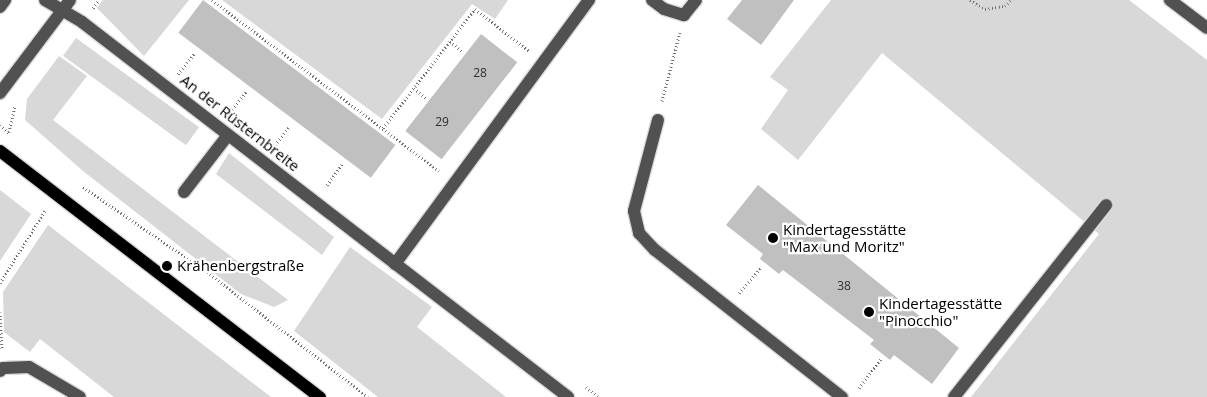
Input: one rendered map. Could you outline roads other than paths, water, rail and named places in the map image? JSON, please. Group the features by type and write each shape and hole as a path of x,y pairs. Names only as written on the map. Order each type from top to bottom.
{"main road":[{"path":"0,151 320,397"}],"street":[{"path":"0,7 5,0"},
{"name":"An der Rüsternbreite","path":"45,0 82,22 568,397"},
{"path":"0,93 70,0"},
{"path":"395,264 589,0"},
{"path":"652,0 664,9 684,15 696,0"},
{"path":"1170,0 1207,28"},
{"path":"659,114 634,211 639,233 655,250 842,397"},
{"path":"184,192 228,135"},
{"path":"954,397 1106,205"},
{"path":"0,371 4,368 29,367 45,373 80,397"}],"place":[{"name":"Kindertagesstätte \"Max und Moritz\"","path":"773,238"},
{"name":"Krähenbergstraße","path":"167,266"},
{"name":"Kindertagesstätte \"Pinocchio\"","path":"869,312"}]}
